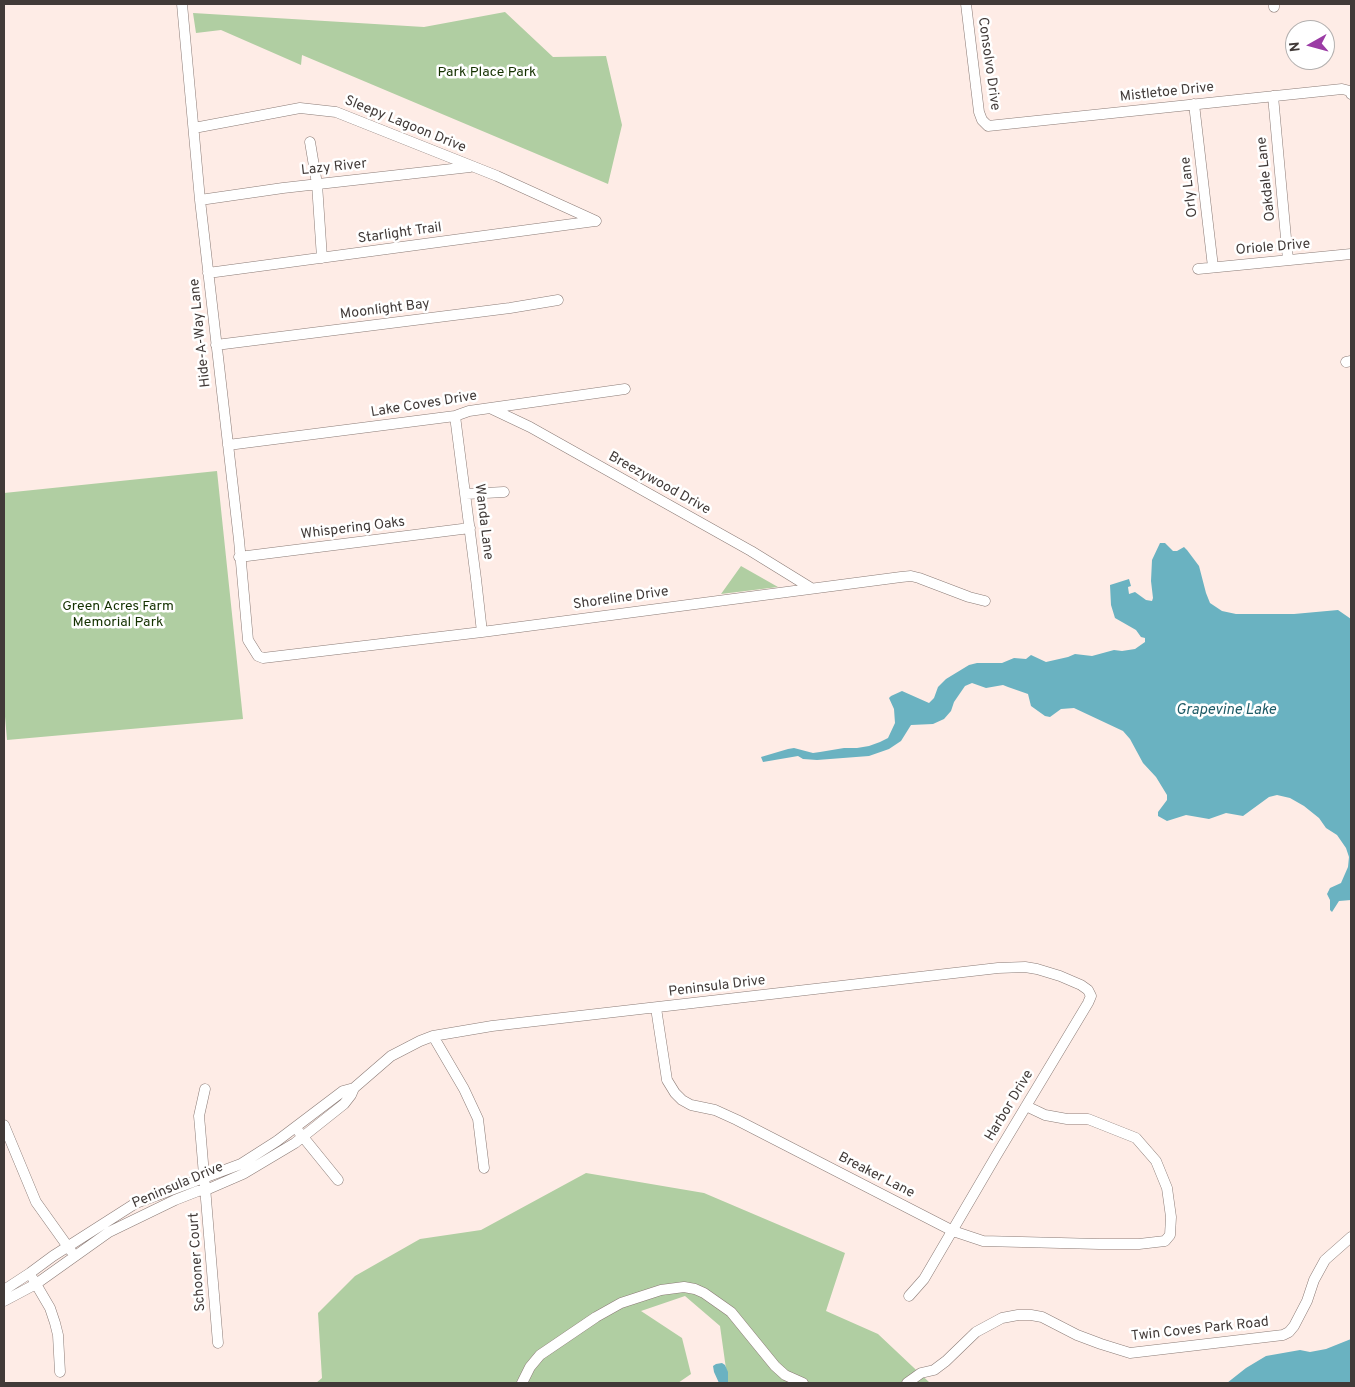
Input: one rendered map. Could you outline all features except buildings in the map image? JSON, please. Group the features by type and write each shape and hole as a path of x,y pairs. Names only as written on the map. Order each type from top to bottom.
{"street":[{"name":"Hide-A-Way Lane","path":"182,4 200,200 249,642 258,656"},
{"name":"Consolvo Drive","path":"966,4 979,112 982,120 988,126"},
{"name":"Mistletoe Drive","path":"988,126 1342,89 1350,93"},
{"name":"Oakdale Lane","path":"1272,96 1288,260"},
{"name":"Orly Lane","path":"1194,104 1213,267"},
{"name":"Sleepy Lagoon Drive","path":"194,128 300,108 336,112 507,180 596,221"},
{"path":"310,142 317,184 322,258"},
{"name":"Lazy River","path":"200,200 471,166"},
{"name":"Starlight Trail","path":"208,273 596,221"},
{"name":"Oriole Drive","path":"1198,269 1351,254"},
{"name":"Moonlight Bay","path":"216,345 510,308 558,300"},
{"name":"Lake Coves Drive","path":"228,445 455,416 469,411 625,389"},
{"name":"Breezywood Drive","path":"491,409 530,427 751,551 811,588"},
{"name":"Wanda Lane","path":"455,416 482,632"},
{"path":"466,494 504,492"},
{"name":"Whispering Oaks","path":"240,557 470,528"},
{"name":"Shoreline Drive","path":"258,656 263,658 482,632 912,576 985,601"},
{"name":"Peninsula Drive","path":"4,1290 68,1246 136,1203 241,1164 294,1128 343,1091 354,1088 391,1056 433,1036 492,1026 998,968 1025,967 1060,976 1082,986 1088,990 1091,996"},
{"name":"Harbor Drive","path":"909,1296 924,1279 1091,996"},
{"name":"Breaker Lane","path":"656,1008 667,1080 682,1100 691,1105 715,1110 737,1120 953,1231 983,1241 1103,1244 1139,1244 1165,1241 1170,1235 1171,1217 1167,1188 1156,1161 1136,1138 1088,1119 1067,1119 1045,1115 1026,1106"},
{"path":"433,1036 464,1089 478,1119 484,1168"},
{"name":"Peninsula Drive","path":"4,1301 36,1284 109,1232 198,1190 206,1190 243,1174 295,1143 344,1104 354,1088"},
{"name":"Schooner Court","path":"205,1089 200,1116 218,1343"},
{"path":"4,1125 36,1202 75,1256"},
{"path":"294,1128 304,1136 338,1180"},
{"name":"Twin Coves Park Road","path":"907,1383 921,1373 934,1370 976,1332 1002,1318 1018,1315 1042,1317 1076,1335 1130,1353 1283,1335 1294,1326 1325,1260 1351,1237"},
{"path":"30,1273 50,1308 55,1324 58,1335 60,1372"},
{"path":"522,1383 530,1368 547,1349 604,1312 621,1303 644,1295 684,1287 704,1293 733,1314 775,1366 785,1374 803,1383"}],"green space":[{"name":"Park Place Park","path":"505,12 553,57 606,56 622,125 608,184 302,55 301,65 221,30 196,33 193,13 424,27"},
{"name":"Green Acres Farm Memorial Park","path":"217,471 243,719 7,740 4,705 4,493"},
{"path":"741,566 778,587 721,594"},
{"path":"586,1173 704,1193 845,1253 826,1311 878,1334 930,1383 728,1383 720,1326 685,1296 641,1311 682,1338 691,1374 678,1383 316,1383 322,1378 318,1313 355,1276 420,1239 481,1230"}],"water":[{"name":"Grapevine Lake","path":"1160,543 1165,543 1173,551 1184,547 1187,550 1199,566 1210,603 1222,611 1236,614 1294,614 1338,610 1351,619 1351,900 1339,901 1332,912 1327,894 1330,888 1341,883 1348,867 1349,857 1346,848 1337,835 1326,828 1319,818 1304,806 1290,798 1277,795 1269,797 1243,816 1226,813 1209,819 1186,815 1167,821 1158,816 1158,812 1167,800 1167,795 1156,777 1143,763 1130,739 1123,731 1074,708 1061,709 1050,717 1045,716 1031,706 1028,694 1003,685 986,688 972,683 965,686 954,702 951,711 944,719 933,724 911,725 901,741 889,749 869,756 817,760 803,759 798,756 763,762 761,757 788,749 794,748 813,753 857,748 880,742 888,738 895,723 894,709 889,698 891,696 902,691 929,703 934,698 938,687 946,679 969,665 977,663 1002,663 1014,658 1026,659 1031,655 1046,662 1075,654 1092,656 1114,650 1135,649 1145,642 1145,638 1141,637 1136,630 1115,618 1111,605 1110,585 1129,579 1131,586 1128,587 1129,594 1135,592 1146,600 1152,601 1152,560"},
{"path":"1351,1339 1351,1383 1227,1383 1246,1368 1266,1356 1300,1350 1310,1352 1326,1349"},
{"path":"722,1363 728,1372 728,1383 719,1383 714,1372 713,1366"}]}
